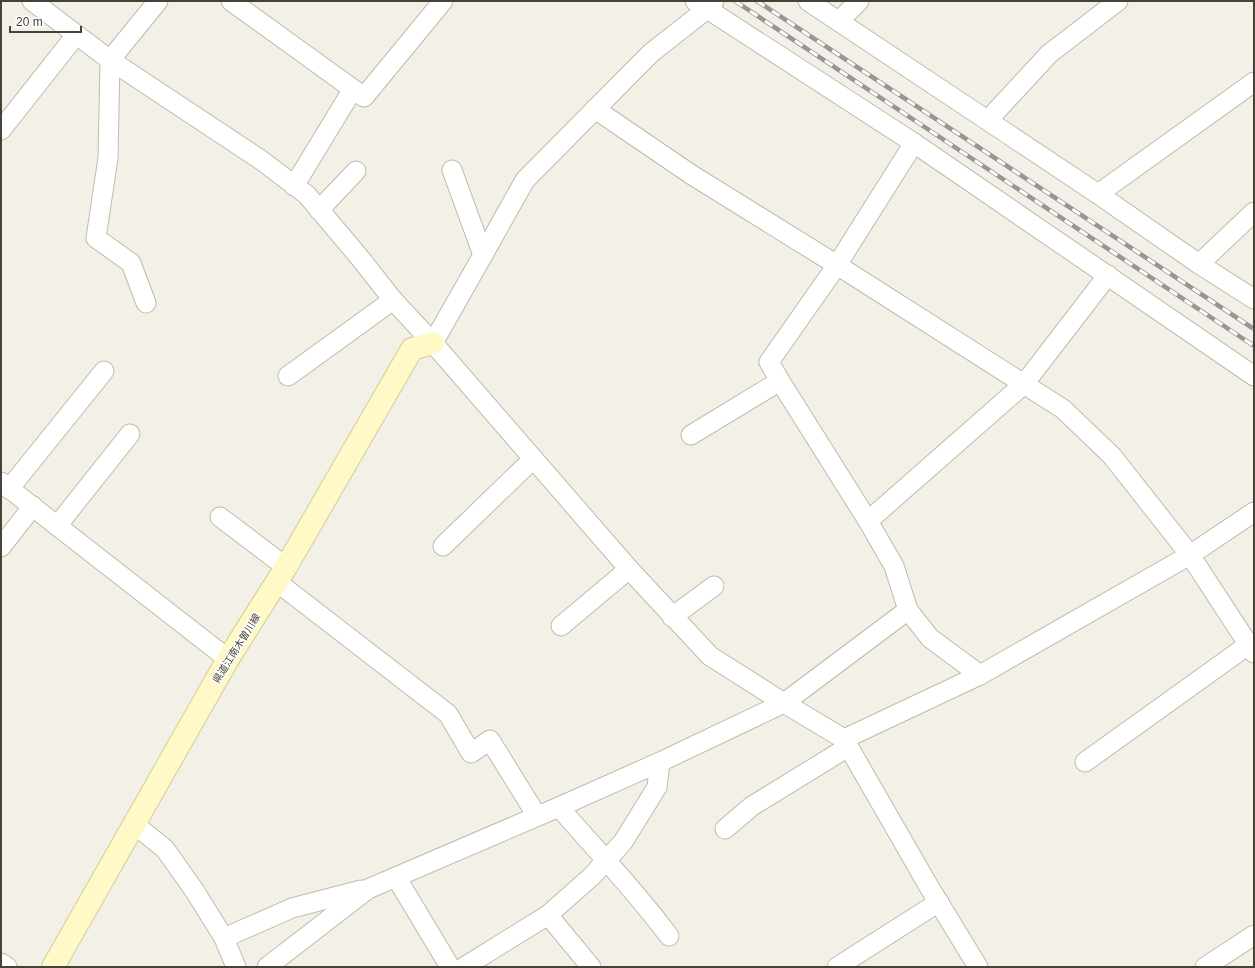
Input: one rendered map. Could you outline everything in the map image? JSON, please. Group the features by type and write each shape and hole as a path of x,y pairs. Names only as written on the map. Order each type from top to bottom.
{"main road":[{"name":"県道江南木曽川線","path":"52,967 228,660 282,574 412,349 433,343"}],"street":[{"path":"32,1 110,60 261,160 307,195 393,300 433,343 629,569 672,617 710,656 846,743 978,967"},
{"path":"146,303 131,262 96,238 108,158 110,60 158,1"},
{"path":"231,1 364,97 443,1"},
{"path":"808,1 988,120 1199,264 1254,299"},
{"path":"839,21 859,1"},
{"path":"988,120 1049,54 1118,1"},
{"path":"433,343 525,180 651,53 705,4 914,143 1254,376"},
{"path":"1,130 76,35"},
{"path":"1098,194 1254,82"},
{"path":"294,186 353,89"},
{"path":"595,109 692,175 838,265 1063,409 1112,456 1190,555 1251,649 1085,762"},
{"path":"914,143 838,265 769,362 868,521 894,566 908,610 930,638 980,676"},
{"path":"452,170 483,255"},
{"path":"319,210 356,171"},
{"path":"1199,264 1254,212"},
{"path":"868,521 1024,384 1108,275"},
{"path":"288,376 393,300"},
{"path":"104,371 5,486 33,506 228,660"},
{"path":"692,435 780,381"},
{"path":"57,526 130,434"},
{"path":"443,546 533,459"},
{"path":"1,547 33,506"},
{"path":"725,829 752,806 846,743 980,676 1190,555 1254,512"},
{"path":"220,517 282,574 448,714 471,753 490,740 537,816"},
{"path":"561,626 629,569"},
{"path":"672,617 714,586"},
{"path":"224,938 292,908 368,889 660,762 784,703 908,610"},
{"path":"470,966 548,915 606,862 623,842 657,787 660,762"},
{"path":"559,807 647,907 669,936"},
{"path":"134,824 165,849 194,890 224,938 236,967"},
{"path":"396,877 450,967"},
{"path":"267,967 368,889"},
{"path":"837,967 939,902"},
{"path":"548,915 591,967"},
{"path":"1205,967 1227,962 1254,935"},
{"path":"1,963 7,967"}],"railway":[{"path":"735,1 1254,346"},
{"path":"757,1 1254,329"}]}
